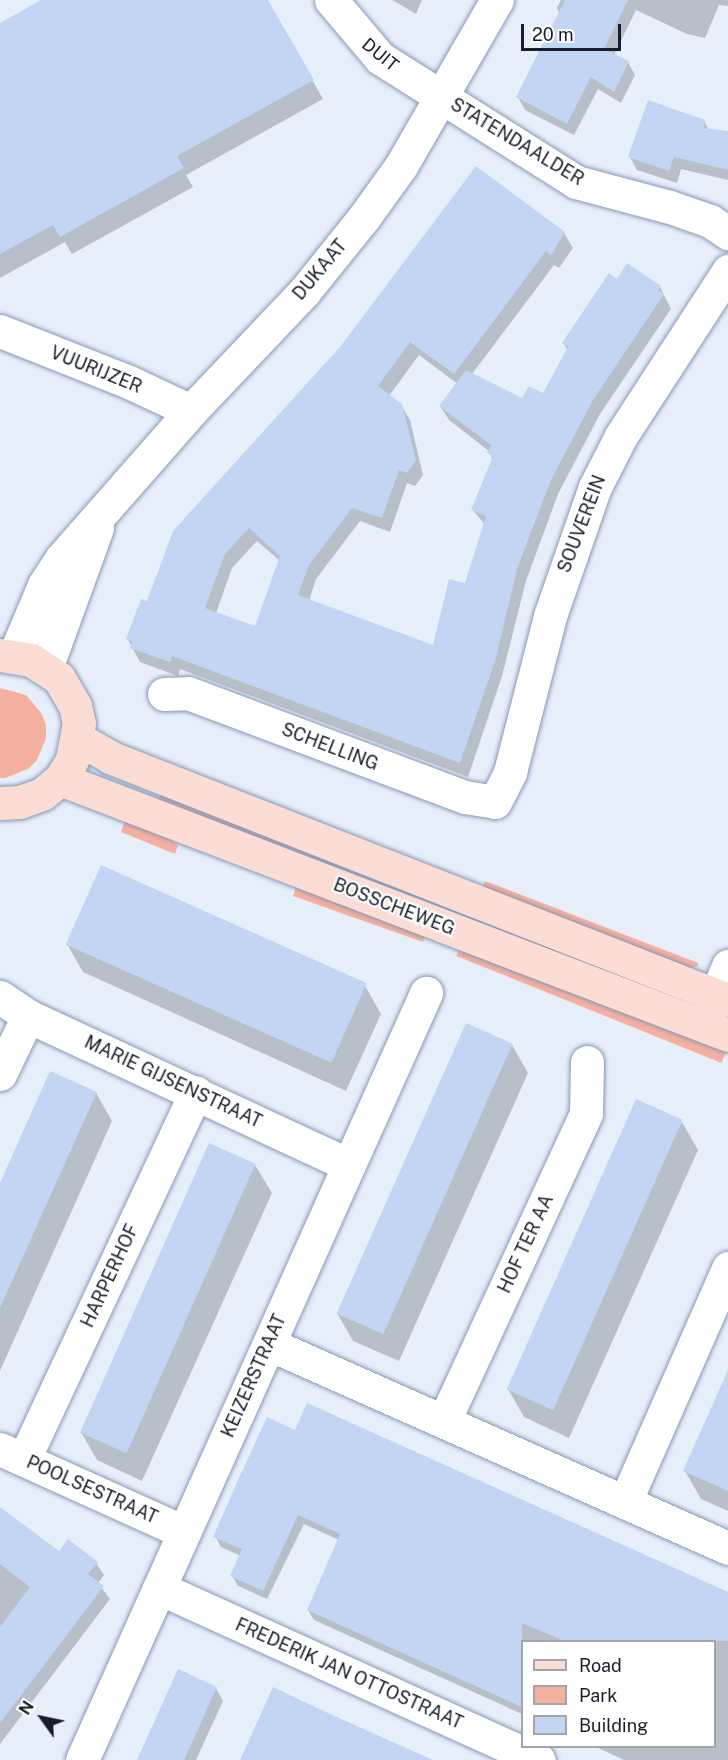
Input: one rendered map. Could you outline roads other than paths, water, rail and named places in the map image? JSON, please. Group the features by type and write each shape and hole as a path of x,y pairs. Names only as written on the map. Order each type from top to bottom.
{"main road":[{"path":"0,803 20,802 42,794 60,779 72,760 79,739 75,706 69,691 46,668 7,655"},
{"name":"BOSSCHEWEG","path":"79,739 112,758 720,1004"},
{"name":"BOSSCHEWEG","path":"60,779 720,1004"}],"street":[{"name":"DUIT","path":"331,0 359,38 380,58 441,98"},
{"name":"DUKAAT","path":"7,655 44,585 104,510 191,411 311,284 401,166 497,0"},
{"name":"STATENDAALDER","path":"441,98 576,182 670,207 710,221 728,233"},
{"name":"SOUVEREIN","path":"495,802 510,772 550,616 598,479 621,436 728,271"},
{"name":"VUURIJZER","path":"0,331 129,382 191,411"},
{"name":"DUKAAT","path":"46,668 104,510"},
{"name":"SCHELLING","path":"165,694 188,693 465,797 495,802"},
{"name":"KEIZERSTRAAT","path":"82,1760 269,1344 347,1164 426,993"},
{"name":"MARIE GIJSENSTRAAT","path":"0,997 28,1016 347,1164"},
{"path":"0,1074 28,1016"},
{"name":"HOF TER AA","path":"444,1421 586,1113 587,1062"},
{"name":"HARPERHOF","path":"12,1454 196,1092"},
{"path":"625,1502 728,1268"},
{"path":"269,1344 728,1548"},
{"name":"POOLSESTRAAT","path":"12,1454 184,1532"},
{"name":"FREDERIK JAN OTTOSTRAAT","path":"159,1588 539,1760"}]}
